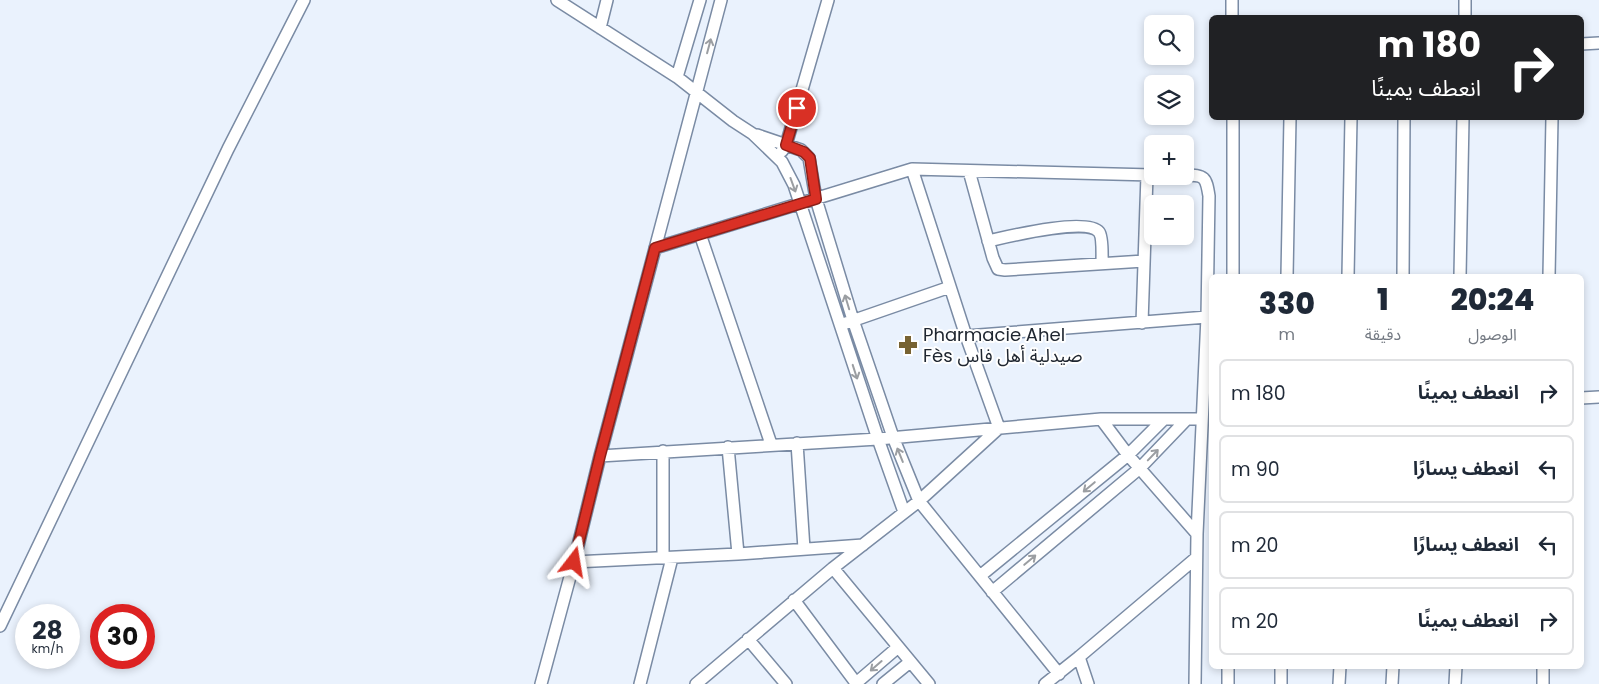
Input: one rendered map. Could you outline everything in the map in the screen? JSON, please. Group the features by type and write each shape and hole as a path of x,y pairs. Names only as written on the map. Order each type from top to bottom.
{"street":[{"path":"0,626 228,149 304,0"},
{"path":"556,0 677,77 733,121 753,134 778,157 794,185 839,325 904,512"},
{"path":"600,28 607,0"},
{"path":"677,77 700,0"},
{"path":"541,684 721,0"},
{"path":"778,157 786,145 828,0"},
{"path":"1232,0 1232,15"},
{"path":"1465,0 1465,15"},
{"path":"1584,44 1599,44"},
{"path":"1233,120 1233,274"},
{"path":"1287,274 1290,120"},
{"path":"1348,274 1351,120"},
{"path":"1402,274 1404,120"},
{"path":"1460,274 1463,120"},
{"path":"1550,274 1552,120"},
{"path":"753,134 804,152 810,158 816,199 853,320 893,437 919,501 1058,674"},
{"path":"655,248 912,169 1144,175"},
{"path":"912,169 966,336 999,428"},
{"path":"969,171 996,268 1000,270 1144,260"},
{"path":"1194,176 1202,176 1206,180 1208,187 1207,318 1196,558 1195,684"},
{"path":"1142,323 1149,185"},
{"path":"988,241 1041,229 1093,229 1098,231 1101,236 1102,263"},
{"path":"700,234 771,444"},
{"path":"839,325 950,287"},
{"path":"966,336 1207,318"},
{"path":"1584,398 1599,397"},
{"path":"980,576 1128,455 1164,419"},
{"path":"992,592 1140,468 1187,419"},
{"path":"600,456 771,444 878,439 1101,420 1202,419"},
{"path":"1101,420 1128,455 1197,534"},
{"path":"696,684 794,600 919,501 999,428"},
{"path":"797,443 804,549"},
{"path":"728,447 738,554"},
{"path":"640,684 668,558 663,451"},
{"path":"574,562 738,554 863,545"},
{"path":"1045,684 1196,558"},
{"path":"833,568 929,684"},
{"path":"794,600 856,683 898,648"},
{"path":"748,639 786,684"},
{"path":"1079,657 1088,684"},
{"path":"883,684 910,662"},
{"path":"1228,669 1228,684"},
{"path":"1281,669 1281,684"},
{"path":"1339,684 1340,669"},
{"path":"1392,684 1393,669"},
{"path":"1455,684 1456,669"},
{"path":"1543,669 1543,684"}],"place":[{"name":"Pharmacie Ahel Fès صيدلية أهل فاس","path":"908,345"}],"route":[{"path":"574,562 655,248 816,199 810,158 804,152 786,145 797,108"}]}
